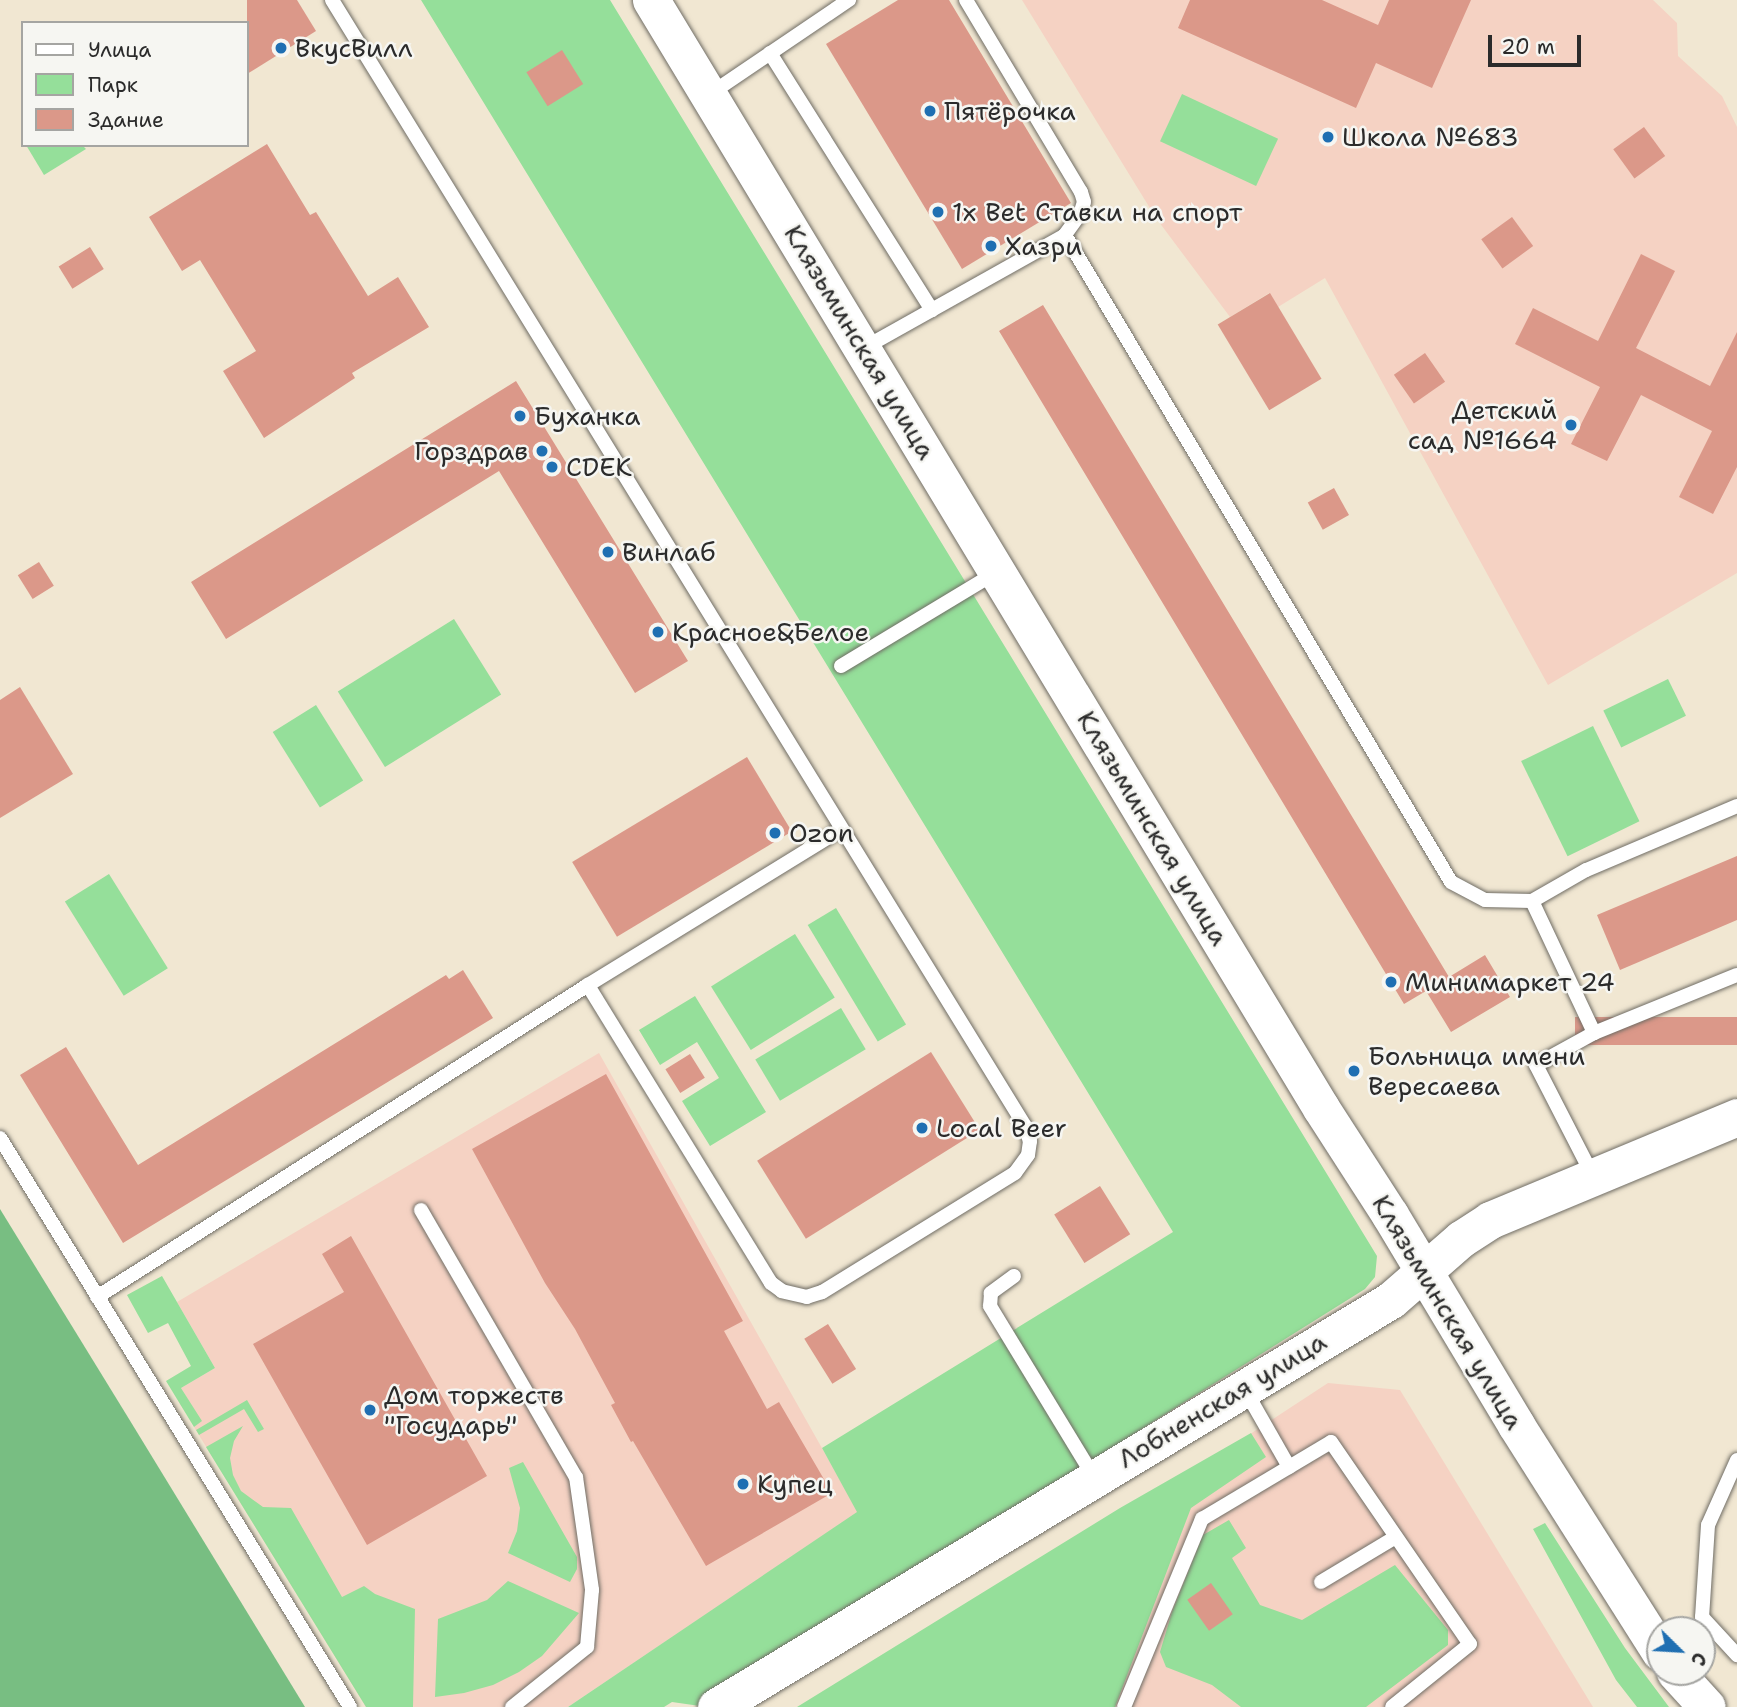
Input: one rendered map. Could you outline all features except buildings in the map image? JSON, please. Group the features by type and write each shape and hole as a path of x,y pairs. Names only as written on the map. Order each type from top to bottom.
{"street":[{"name":"Клязьминская улица","path":"651,0 864,348 1321,1108 1646,1630"},
{"name":"Лобненская улица","path":"716,1707 1243,1386 1391,1300 1461,1239 1490,1220 1737,1117"},
{"path":"1688,1686 1707,1707"}],"lane":[{"path":"332,0 840,830 1018,1114 1030,1141 1028,1155 1015,1173 822,1292 807,1297 782,1292 771,1283 588,985"},
{"path":"709,95 849,0"},
{"path":"864,348 1065,235 1080,214 1084,202 1081,192 966,0"},
{"path":"770,53 932,310"},
{"path":"1065,235 1451,882 1485,900 1532,901 1586,870 1737,806"},
{"path":"841,666 998,571"},
{"path":"97,1297 588,985 840,830"},
{"path":"1532,901 1594,1033"},
{"path":"1593,1177 1536,1065 1594,1033 1737,975"},
{"path":"0,1138 350,1707"},
{"path":"421,1210 576,1477 592,1590 587,1647 512,1707"},
{"path":"1014,1276 991,1293 990,1306 1094,1477"},
{"path":"1243,1386 1289,1467"},
{"path":"1124,1707 1202,1519 1331,1442 1470,1644 1392,1707"},
{"path":"1737,1460 1708,1525 1702,1617 1737,1655"},
{"path":"1321,1582 1396,1536"}],"shaded area":[{"path":"1022,0 1653,0 1677,23 1678,56 1722,96 1737,127 1737,573 1548,685 1325,278 1278,307 1269,293 1230,317 1156,218"},
{"path":"599,1053 858,1512 568,1707 366,1707 194,1427 201,1421 181,1388 215,1368 177,1302"},
{"path":"1328,1383 1400,1390 1593,1707 834,1707"}],"green space":[{"path":"421,0 610,0 1377,1256 1375,1277 1365,1289 700,1706 672,1702 664,1707 568,1707 857,1512 822,1448 1173,1232"},
{"path":"1182,94 1278,139 1256,186 1160,141"},
{"path":"27,147 86,149 44,175"},
{"path":"454,619 501,694 385,767 338,692"},
{"path":"1668,679 1686,716 1621,747 1603,711"},
{"path":"316,705 363,780 320,808 273,732"},
{"path":"1593,726 1639,821 1568,856 1521,761"},
{"path":"109,874 168,968 124,996 65,902"},
{"path":"836,908 906,1025 878,1042 808,925"},
{"path":"795,934 835,998 751,1050 711,986"},
{"path":"695,996 766,1112 710,1146 682,1101 719,1078 697,1042 660,1065 639,1030"},
{"path":"841,1008 866,1049 780,1101 755,1060"},
{"path":"0,1209 129,1419 305,1707 0,1707"},
{"path":"162,1276 215,1368 181,1388 202,1421 194,1427 166,1381 191,1366 168,1323 148,1333 127,1295"},
{"path":"247,1400 264,1429 258,1432 244,1409 199,1435 196,1430"},
{"path":"243,1426 234,1441 230,1458 233,1475 241,1491 263,1507 291,1508 342,1597 364,1586 375,1594 415,1609 413,1707 366,1707 206,1447"},
{"path":"1251,1433 1266,1457 1191,1508 1115,1707 797,1707 1120,1508"},
{"path":"523,1462 577,1557 577,1569 570,1582 508,1553 517,1531 520,1508 509,1468"},
{"path":"1229,1520 1246,1548 1232,1558 1260,1605 1302,1620 1395,1565 1448,1630 1448,1645 1366,1707 1241,1707 1212,1685 1166,1667 1160,1652 1172,1612 1203,1535"},
{"path":"1545,1523 1646,1676 1646,1686 1653,1686 1669,1707 1637,1707 1616,1680 1533,1529"},
{"path":"508,1581 579,1613 542,1656 519,1672 493,1685 435,1697 438,1619 487,1600"}],"place":[{"name":"ВкусВилл","path":"281,48"},
{"name":"Пятёрочка","path":"930,111"},
{"name":"Школа №683","path":"1328,137"},
{"name":"1x Bet Ставки на спорт","path":"938,212"},
{"name":"Хазри","path":"991,246"},
{"name":"Буханка","path":"520,416"},
{"name":"Детский сад №1664","path":"1571,425"},
{"name":"Горздрав","path":"542,451"},
{"name":"CDEK","path":"552,467"},
{"name":"Винлаб","path":"608,552"},
{"name":"Красное&Белое","path":"658,632"},
{"name":"Ozon","path":"775,833"},
{"name":"Минимаркет 24","path":"1391,982"},
{"name":"Больница имени Вересаева","path":"1354,1071"},
{"name":"Local Beer","path":"922,1128"},
{"name":"Дом торжеств \"Государь\"","path":"370,1410"},
{"name":"Купец","path":"743,1484"}]}
